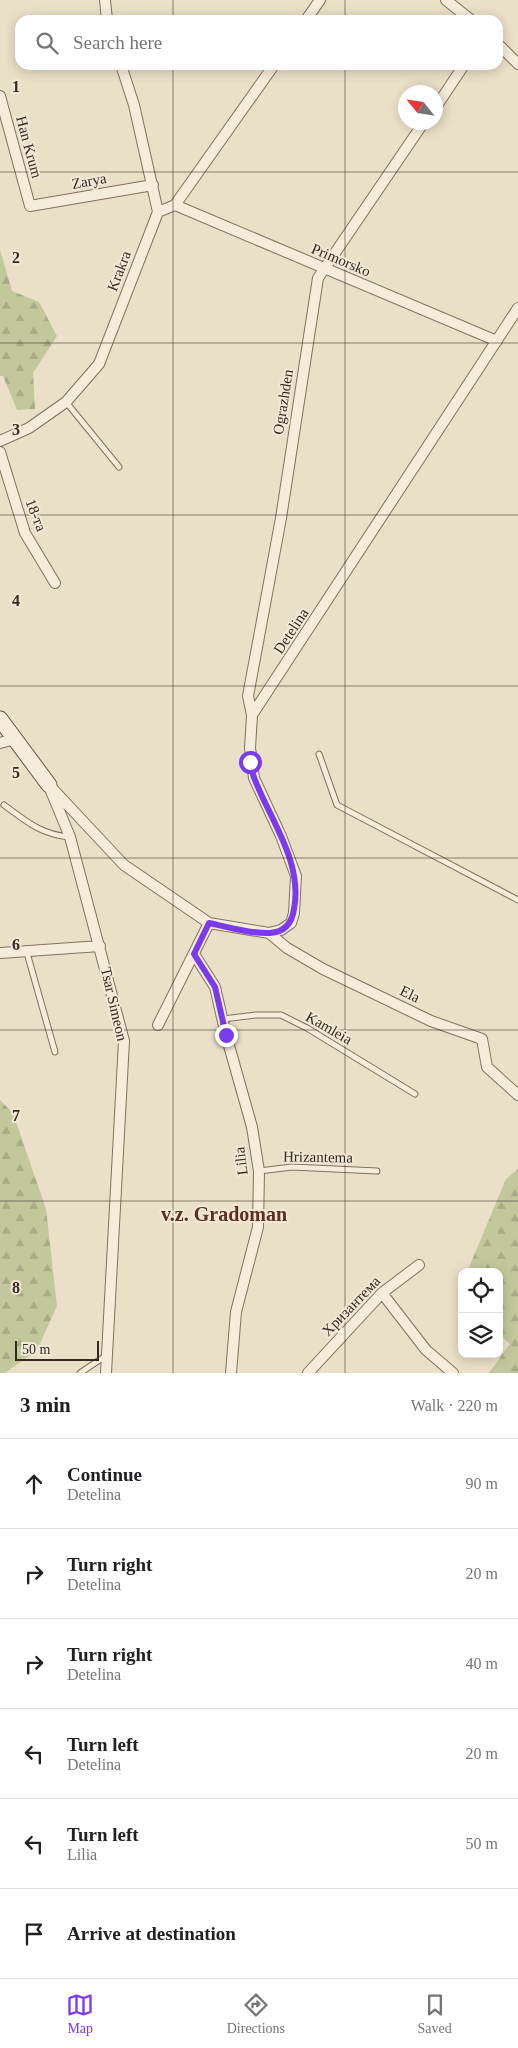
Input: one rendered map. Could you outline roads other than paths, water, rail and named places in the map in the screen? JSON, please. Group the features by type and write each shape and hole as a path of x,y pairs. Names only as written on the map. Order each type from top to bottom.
{"street":[{"path":"105,0 106,15"},
{"path":"310,15 320,0"},
{"path":"446,0 465,15"},
{"path":"503,49 518,64"},
{"path":"122,70 153,185 158,212 175,205 270,70"},
{"path":"443,96 461,70"},
{"name":"Han Krum","path":"0,96 30,206"},
{"name":"Ograzhden","path":"252,716 248,696 253,661 281,518 318,278 419,130"},
{"name":"Zarya","path":"30,206 153,185"},
{"name":"Primorsko","path":"175,205 497,341"},
{"name":"Krakra","path":"0,441 29,428 66,402 99,364 158,212"},
{"name":"Detelina","path":"269,933 281,930 291,923 296,902 296,876 281,836 254,778 250,748 252,716 518,308"},
{"name":"18-та","path":"0,452 25,533 55,583"},
{"name":"Tsar Simeon","path":"0,718 7,741 49,786 70,837 124,1041 106,1373"},
{"path":"49,786 124,865 209,923 269,933"},
{"path":"158,1025 209,923"},
{"name":"Ela","path":"269,933 287,948 323,969 431,1021 482,1039 487,1067 518,1095"},
{"path":"0,953 27,953 100,946"},
{"name":"Lilia","path":"194,954 215,987 252,1127 259,1171 258,1227 236,1312 231,1373"},
{"name":"Хризантема","path":"308,1373 382,1293 419,1264"},
{"path":"382,1293 426,1350 453,1373"}],"lane":[{"path":"66,402 119,467"},
{"path":"319,754 336,805 518,900"},
{"path":"4,805 38,829 51,835 70,837"},
{"path":"27,953 55,1052"},
{"name":"Kamleia","path":"222,1019 256,1015 281,1015 307,1028 415,1094"},
{"name":"Hrizantema","path":"259,1171 292,1167 377,1171"},
{"path":"80,1373 107,1355"}],"district":[{"name":"v.z. Gradoman","path":"224,1214"}]}
